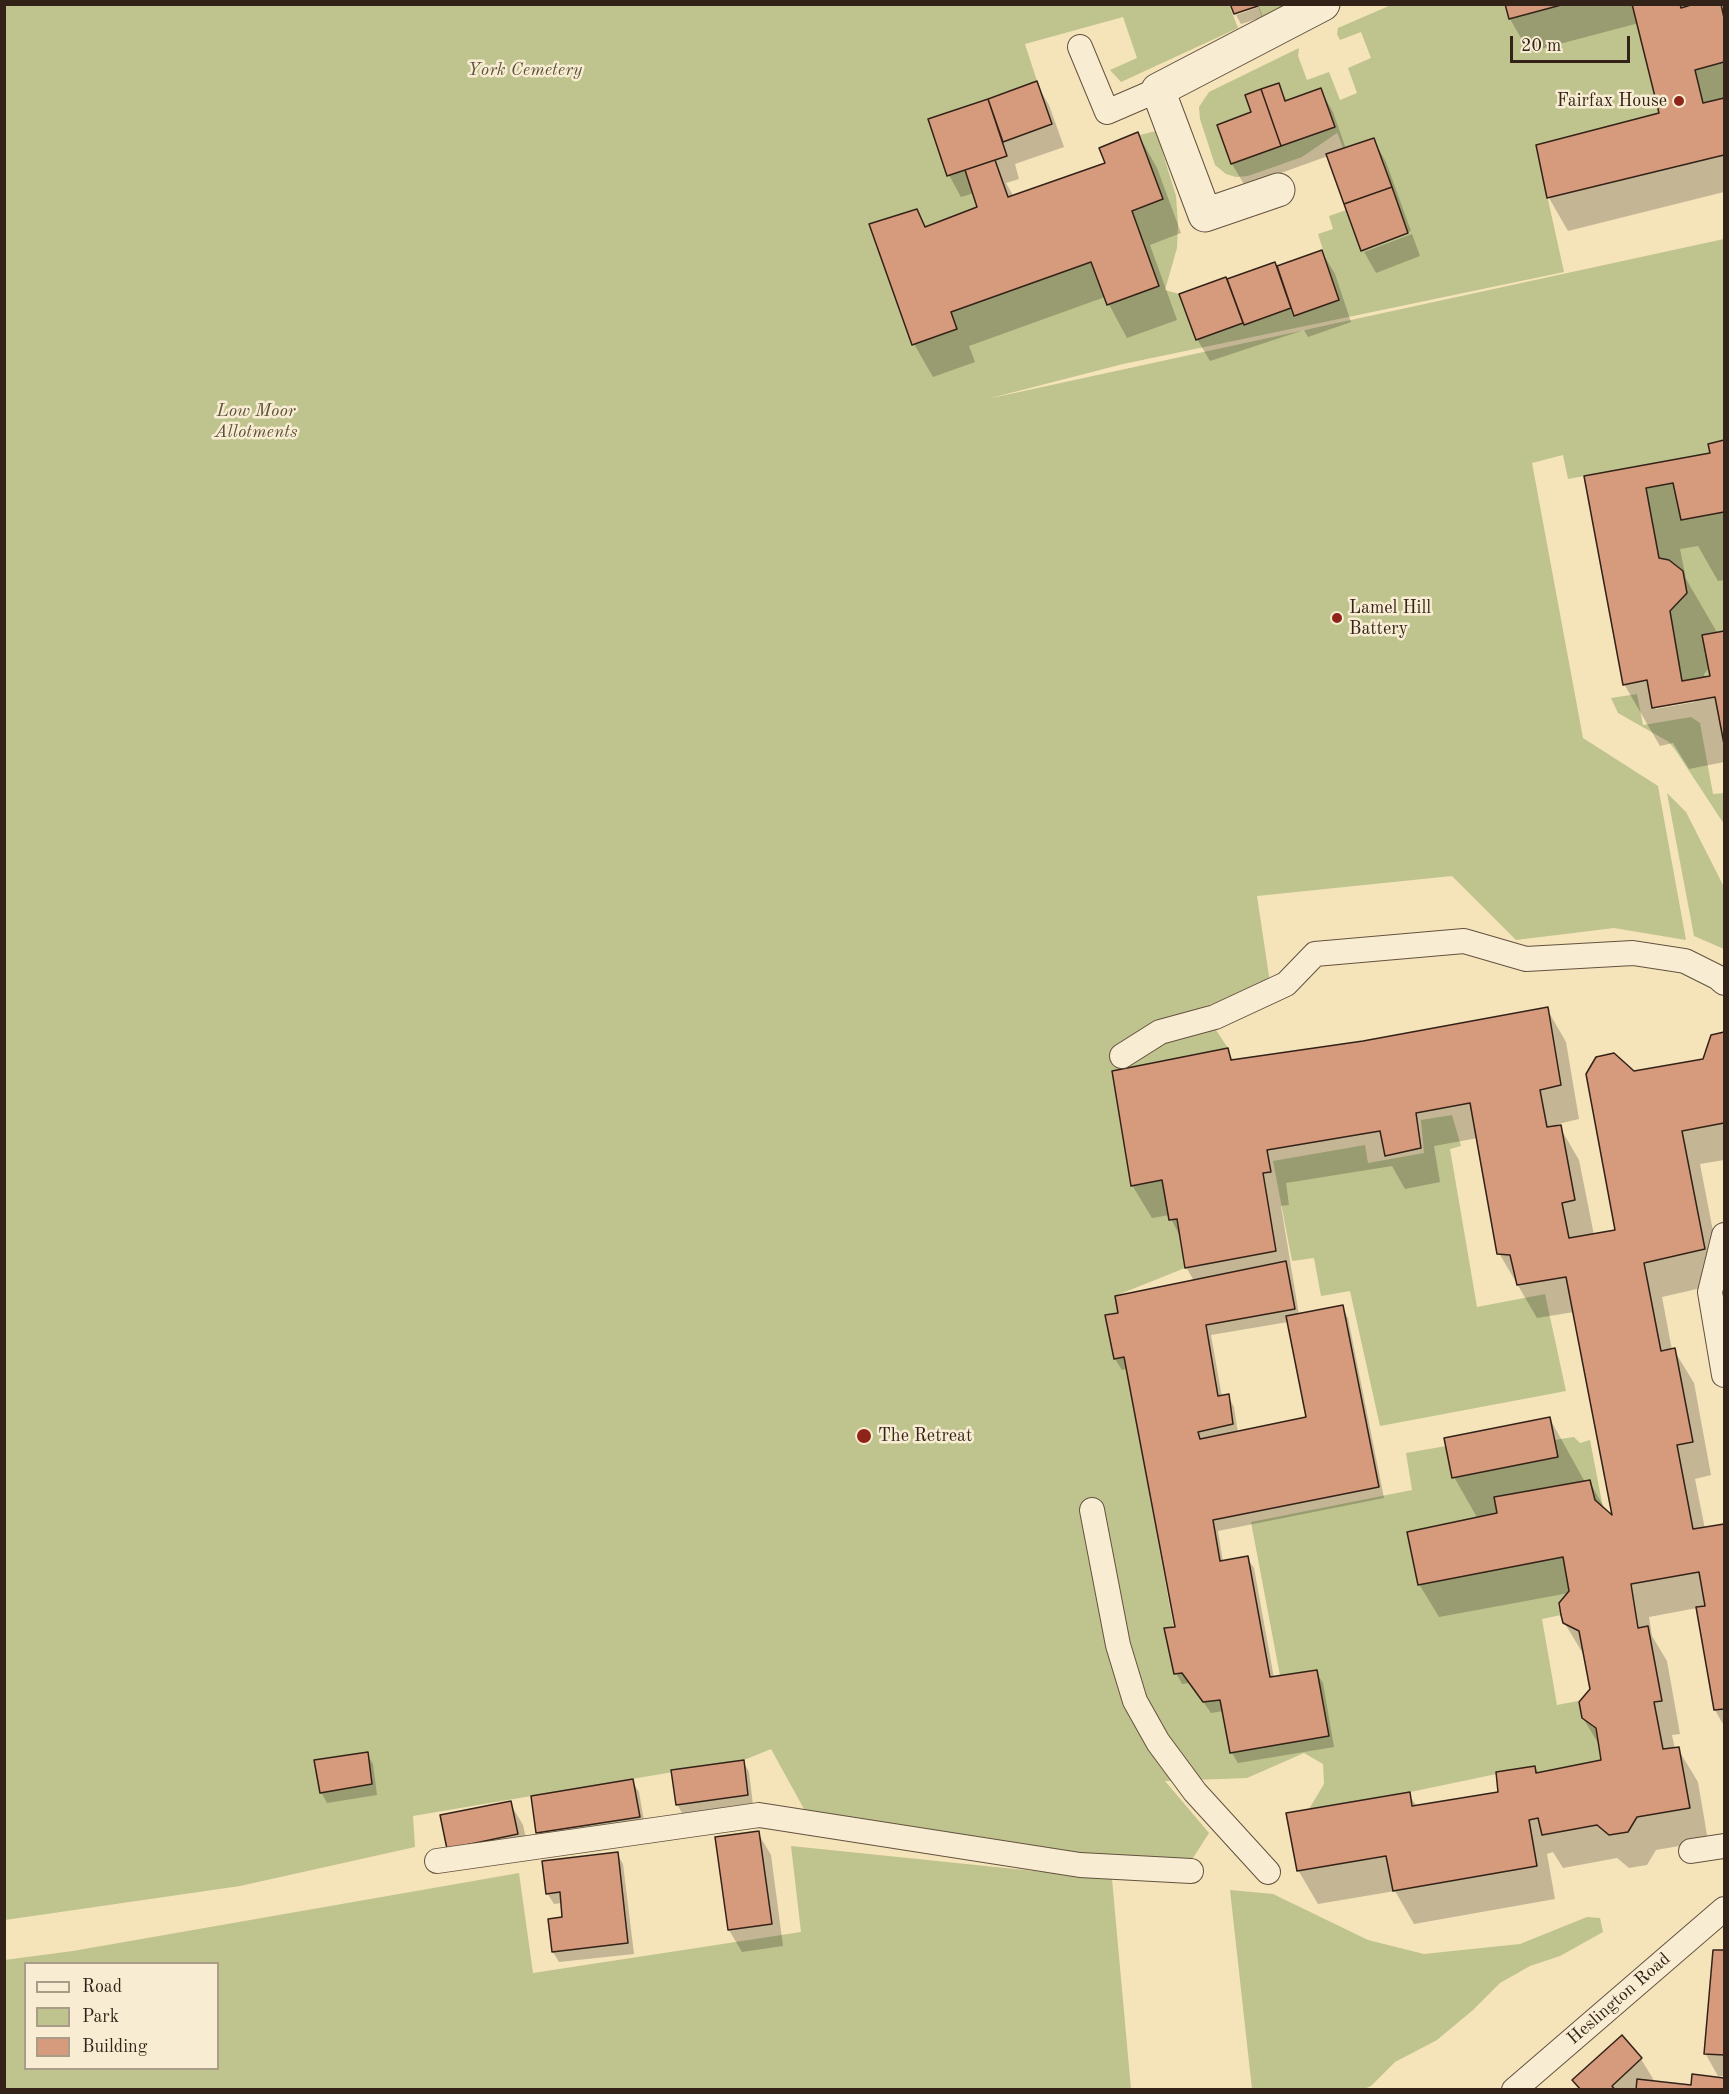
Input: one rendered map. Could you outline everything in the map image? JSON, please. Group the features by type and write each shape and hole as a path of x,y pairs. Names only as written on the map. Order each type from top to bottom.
{"street":[{"path":"1278,190 1205,215 1158,90 1323,4"}],"lane":[{"path":"1080,47 1107,112 1158,90"},
{"path":"1122,1056 1160,1032 1215,1017 1286,984 1315,954 1464,941 1526,959 1634,953 1685,961 1725,983"},
{"path":"1725,1235 1710,1292 1725,1375"},
{"path":"1092,1510 1118,1645 1134,1701 1158,1742 1195,1792 1268,1872"},
{"path":"437,1861 759,1815 1080,1866 1191,1871"},
{"path":"1691,1851 1725,1846"},
{"name":"Heslington Road","path":"1514,2090 1725,1909"}],"green space":[{"path":"1257,4 1290,5 1262,17"},
{"path":"4,5 1229,5 1238,28 1121,82 1110,70 1137,58 1123,17 1025,44 1037,81 928,119 947,175 965,170 977,207 925,227 917,209 870,224 913,344 957,329 951,312 1091,262 1107,305 1158,286 1132,212 1163,200 1140,135 1156,131 1176,196 1178,224 1177,248 1165,290 1179,294 1196,340 1291,308 1294,315 1339,300 1318,234 1333,229 1329,216 1346,210 1362,251 1408,233 1374,138 1343,148 1337,132 1302,157 1248,176 1236,177 1226,174 1215,165 1200,119 1199,107 1209,92 1299,48 1298,56 1307,80 1329,72 1340,100 1357,93 1348,68 1371,58 1361,32 1340,40 1337,34 1338,28 1391,5 1505,5 1509,19 1565,5 1632,5 1659,113 1536,145 1564,272 1123,364 987,399 1724,239 1724,440 1709,444 1710,453 1568,479 1563,455 1532,463 1583,738 1658,786 1686,940 1614,928 1516,940 1452,876 1257,896 1270,983 1201,1008 1228,1048 1112,1071 1131,1185 1162,1180 1169,1220 1177,1219 1185,1268 1115,1296 1118,1313 1105,1316 1114,1359 1124,1357 1182,1673 1203,1702 1220,1700 1230,1753 1329,1736 1317,1670 1280,1676 1251,1522 1412,1490 1406,1453 1446,1446 1453,1477 1557,1457 1554,1440 1574,1437 1580,1443 1590,1440 1603,1508 1595,1500 1590,1480 1494,1497 1497,1513 1407,1532 1418,1585 1563,1557 1569,1591 1559,1603 1561,1615 1542,1619 1557,1705 1578,1701 1582,1718 1596,1728 1601,1761 1536,1773 1535,1766 1410,1792 1309,1809 1324,1784 1323,1764 1304,1753 1247,1778 1165,1781 1209,1833 1193,1858 1119,1866 809,1818 771,1749 744,1760 413,1816 415,1847 240,1886 5,1920","holes":["1278,83 1285,101 1320,88 1335,126 1231,164 1217,125 1251,112 1245,95"]},
{"path":"1724,62 1724,98 1703,103 1695,70"},
{"path":"1673,483 1681,520 1724,512 1724,631 1703,635 1710,676 1682,681 1670,611 1687,593 1683,571 1669,560 1659,558 1646,488"},
{"path":"1637,694 1643,725 1691,717 1700,723 1713,794 1724,793 1724,824 1669,742 1618,713 1611,698"},
{"path":"1667,793 1686,812 1724,887 1724,949 1694,936"},
{"path":"1452,1115 1461,1146 1450,1149 1477,1307 1545,1294 1566,1391 1380,1426 1350,1291 1321,1296 1314,1258 1292,1261 1273,1161 1365,1145 1368,1163 1424,1153 1421,1120"},
{"path":"791,1846 1112,1879 1131,2089 5,2089 4,1960 73,1951 519,1873 533,1973 801,1932"},
{"path":"1230,1890 1273,1894 1368,1940 1424,1954 1520,1944 1587,1917 1600,1918 1603,1932 1560,1956 1530,1966 1500,1983 1473,2010 1437,2040 1395,2062 1371,2086 1364,2089 1252,2089"}],"building":[{"path":"1230,4 1257,4 1258,6 1234,14"},
{"path":"1505,4 1565,4 1509,19"},
{"name":"Fairfax House","path":"1632,4 1680,4 1681,8 1694,4 1721,4 1724,18 1724,62 1695,70 1703,103 1724,98 1724,155 1547,198 1536,145 1659,113"},
{"path":"1037,81 1052,124 1003,142 988,99"},
{"path":"1279,83 1285,101 1321,88 1335,127 1281,146 1261,89"},
{"path":"1261,89 1281,146 1231,164 1217,125 1251,112 1245,95"},
{"path":"988,99 1007,156 947,176 928,119"},
{"path":"1138,132 1163,199 1132,211 1159,286 1107,305 1091,262 951,312 957,329 912,345 869,224 917,209 925,227 977,207 965,170 995,160 1008,197 1105,163 1099,148"},
{"path":"1374,138 1392,187 1344,204 1326,154"},
{"path":"1392,187 1408,233 1361,251 1344,204"},
{"path":"1322,250 1339,300 1294,316 1277,266"},
{"path":"1275,262 1291,308 1244,325 1227,279"},
{"path":"1226,277 1243,323 1196,340 1179,294"},
{"path":"1724,440 1724,512 1681,520 1673,483 1646,488 1659,558 1669,560 1683,571 1687,593 1670,611 1682,681 1710,676 1702,635 1724,631 1724,744 1715,697 1652,708 1647,680 1623,685 1584,476 1710,453 1708,444"},
{"path":"1548,1007 1561,1085 1540,1090 1547,1127 1561,1125 1575,1200 1562,1203 1569,1238 1615,1230 1586,1074 1596,1057 1614,1053 1634,1071 1703,1059 1711,1035 1724,1032 1724,1123 1682,1131 1705,1249 1644,1263 1661,1351 1675,1348 1693,1442 1677,1445 1693,1529 1724,1524 1724,1709 1714,1710 1696,1607 1705,1606 1699,1572 1631,1584 1638,1628 1648,1626 1662,1701 1654,1702 1663,1749 1679,1747 1690,1808 1637,1817 1628,1832 1609,1835 1597,1825 1542,1835 1538,1818 1529,1820 1537,1866 1393,1891 1386,1856 1297,1871 1286,1813 1410,1792 1412,1806 1498,1792 1496,1772 1535,1766 1536,1773 1601,1760 1596,1728 1582,1718 1579,1702 1590,1689 1579,1631 1563,1623 1561,1615 1559,1603 1569,1591 1563,1557 1418,1585 1407,1532 1497,1513 1494,1497 1590,1480 1595,1500 1612,1515 1566,1277 1517,1285 1510,1255 1497,1254 1470,1103 1416,1113 1421,1148 1385,1156 1380,1131 1267,1150 1271,1172 1263,1173 1276,1251 1185,1268 1177,1219 1169,1220 1162,1180 1131,1186 1112,1071 1228,1048 1231,1060 1363,1041"},
{"path":"1286,1261 1295,1309 1206,1325 1218,1396 1229,1394 1233,1424 1198,1432 1200,1439 1306,1417 1286,1316 1343,1305 1379,1487 1213,1520 1220,1561 1248,1556 1270,1677 1317,1670 1329,1736 1230,1753 1220,1700 1203,1702 1182,1673 1174,1674 1164,1628 1175,1627 1124,1357 1114,1359 1105,1315 1118,1313 1115,1296"},
{"path":"1550,1417 1558,1457 1452,1478 1444,1438"},
{"path":"368,1752 372,1784 320,1793 314,1760"},
{"path":"744,1760 748,1795 676,1805 671,1770"},
{"path":"633,1779 640,1817 536,1833 531,1796"},
{"path":"511,1801 518,1834 447,1849 440,1815"},
{"path":"759,1831 772,1924 728,1930 715,1837"},
{"path":"618,1852 628,1943 552,1952 548,1919 562,1917 560,1892 546,1894 542,1861"},
{"path":"1713,1950 1724,1950 1724,2055 1704,2054"},
{"path":"1622,2035 1642,2058 1612,2086 1615,2090 1581,2090 1572,2080"},
{"path":"1692,2074 1724,2078 1724,2090 1636,2090 1637,2079 1691,2085"}],"place":[{"name":"Fairfax House","path":"1679,101"},
{"name":"Lamel Hill Battery","path":"1337,618"},
{"name":"The Retreat","path":"864,1436"}],"park label":[{"name":"York Cemetery","path":"525,70"},
{"name":"Low Moor Allotments","path":"256,421"}]}
